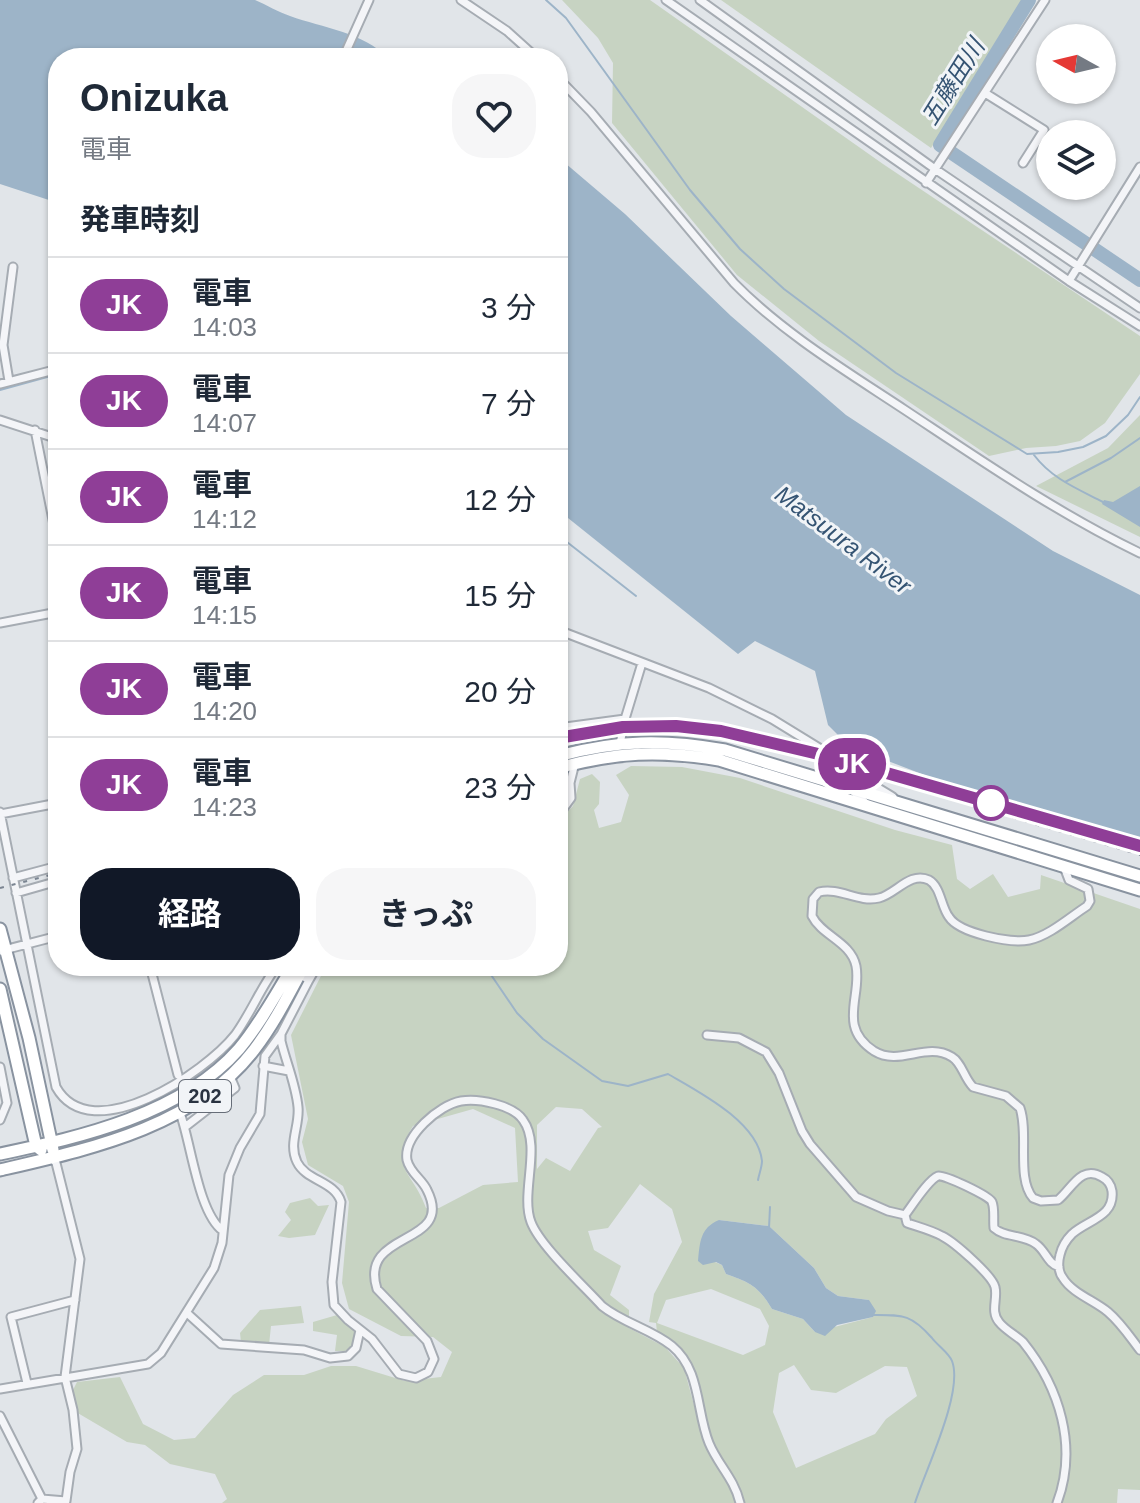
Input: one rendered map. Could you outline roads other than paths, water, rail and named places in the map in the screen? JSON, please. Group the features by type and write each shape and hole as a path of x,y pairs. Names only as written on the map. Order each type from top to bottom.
{"highway":[{"path":"568,755 682,742 725,750 1140,876"},
{"path":"568,765 620,748 719,760 1140,890"},
{"path":"0,929 2,950 29,1038 53,1143 52,1158"},
{"name":"202","path":"36,1146 102,1127 204,1081 238,1050 289,976"},
{"name":"202","path":"52,1158 141,1129 194,1105 230,1076 254,1050 290,976"},
{"path":"0,989 36,1146 52,1158"},
{"path":"0,1154 36,1146"},
{"path":"0,1170 52,1158"}],"street":[{"path":"347,48 369,0"},
{"path":"461,0 507,31 526,48"},
{"path":"666,0 926,183 1140,326"},
{"path":"700,0 935,169 1140,308"},
{"path":"926,183 1045,0"},
{"path":"568,88 759,309 862,382 1042,500 1140,553"},
{"path":"985,93 1044,130 1023,163"},
{"path":"1069,281 1140,167"},
{"path":"9,381 3,345 13,267"},
{"path":"0,384 48,371"},
{"path":"0,420 48,435"},
{"path":"35,430 48,495"},
{"path":"0,623 48,614"},
{"path":"568,634 741,702 820,747 833,761 847,786 871,808"},
{"path":"620,748 625,719 642,663"},
{"path":"568,727 625,719"},
{"path":"833,761 906,804"},
{"path":"568,802 575,763"},
{"path":"48,805 0,813 56,1087 70,1103 99,1111 174,1094 235,1035 265,986 282,976"},
{"path":"1064,867 1069,880 1088,889 1090,901 1087,906 1030,940 1001,938 959,927 946,915 935,885 927,879 918,878 903,883 888,895 871,899 838,890 819,892 811,908 816,923 848,949 853,958 856,967 853,1018 857,1031 871,1049 883,1056 898,1058 927,1051 952,1057 973,1087 1015,1101 1023,1116 1025,1181 1033,1198 1058,1200 1085,1174 1104,1177 1110,1184 1112,1193 1108,1210 1075,1231 1064,1242 1059,1267 1066,1282 1109,1313 1140,1350"},
{"path":"13,878 48,869"},
{"path":"16,893 48,884"},
{"path":"2,950 48,939"},
{"path":"153,976 178,1075"},
{"path":"292,976 281,1034 298,1106 293,1147 295,1158 307,1174 333,1189 341,1202 332,1282 334,1305 339,1312 372,1339 399,1374 416,1378 432,1367 433,1352 427,1341 377,1289 374,1280 376,1260 383,1251 418,1233 431,1214 427,1188 412,1172 407,1149 411,1137 427,1122 459,1101 516,1112 529,1132 528,1202 531,1222 541,1238 612,1315 671,1346 687,1362 709,1444 736,1486 740,1503"},
{"path":"265,986 276,993"},
{"path":"0,1389 148,1364 155,1360 214,1268 223,1231 232,1165 260,1114 265,1056 281,1034"},
{"path":"707,1035 739,1038 766,1052 779,1073 810,1144 856,1197 905,1215"},
{"path":"263,1066 289,1071"},
{"path":"0,1067 7,1103 0,1120"},
{"path":"185,1127 235,1088 230,1076"},
{"path":"194,1105 199,1117"},
{"path":"99,1111 102,1127"},
{"path":"180,1113 203,1199 217,1227 223,1231"},
{"path":"0,1416 40,1501 70,1502 70,1472 77,1449 73,1410 65,1377 80,1259 56,1163 52,1158"},
{"path":"905,1215 932,1180 939,1175 946,1176 961,1186 987,1195 992,1202 994,1228 999,1233 1023,1237 1037,1245 1051,1264 1059,1267"},
{"path":"905,1215 907,1223 944,1237 988,1275 995,1288 993,1309 998,1322 1022,1341 1056,1393 1062,1411 1067,1459 1065,1481 1057,1503"},
{"path":"27,1383 11,1317 75,1300"},
{"path":"187,1313 221,1344 304,1350 341,1359 356,1348 360,1329"}],"water":[{"path":"0,0 255,0 290,16 355,36 376,48 48,48 48,200 0,184"},
{"name":"Matsuura River","path":"568,166 625,214 731,316 846,415 1053,551 1140,595 1140,841 940,781 849,746 828,725 815,671 755,641 738,654 568,518"},
{"path":"1140,486 1140,527 1102,504 1104,500 1113,502"},
{"path":"719,1220 769,1226 814,1268 826,1288 838,1296 869,1300 876,1311 873,1317 837,1325 825,1336 815,1332 803,1319 772,1309 758,1290 726,1274 722,1265 716,1262 703,1265 698,1261 705,1231"}],"waterway":[{"path":"546,0 566,18 690,190 740,249 784,289 896,373 1027,454 1083,447 1106,436 1128,415 1140,397"},
{"name":"五藤田川","path":"1029,0 940,145 1140,280"},
{"path":"0,390 48,377"},
{"path":"1065,482 1111,458 1140,438"},
{"path":"1034,455 1057,477 1103,502"},
{"path":"568,543 636,596"},
{"path":"492,976 517,1013 543,1039 602,1081 628,1086 668,1074 725,1110 750,1133 758,1147 762,1161 758,1180"},
{"path":"769,1228 770,1207"},
{"path":"873,1315 912,1320 952,1361 953,1392 942,1432 915,1503"}],"railway":[{"path":"568,736 614,729 668,728 721,732 772,742 873,770 997,813 1140,855"},
{"path":"0,888 48,876"}],"train":[{"name":"JK","path":"568,736 623,727 676,726 721,731 831,757 1140,846"}]}
